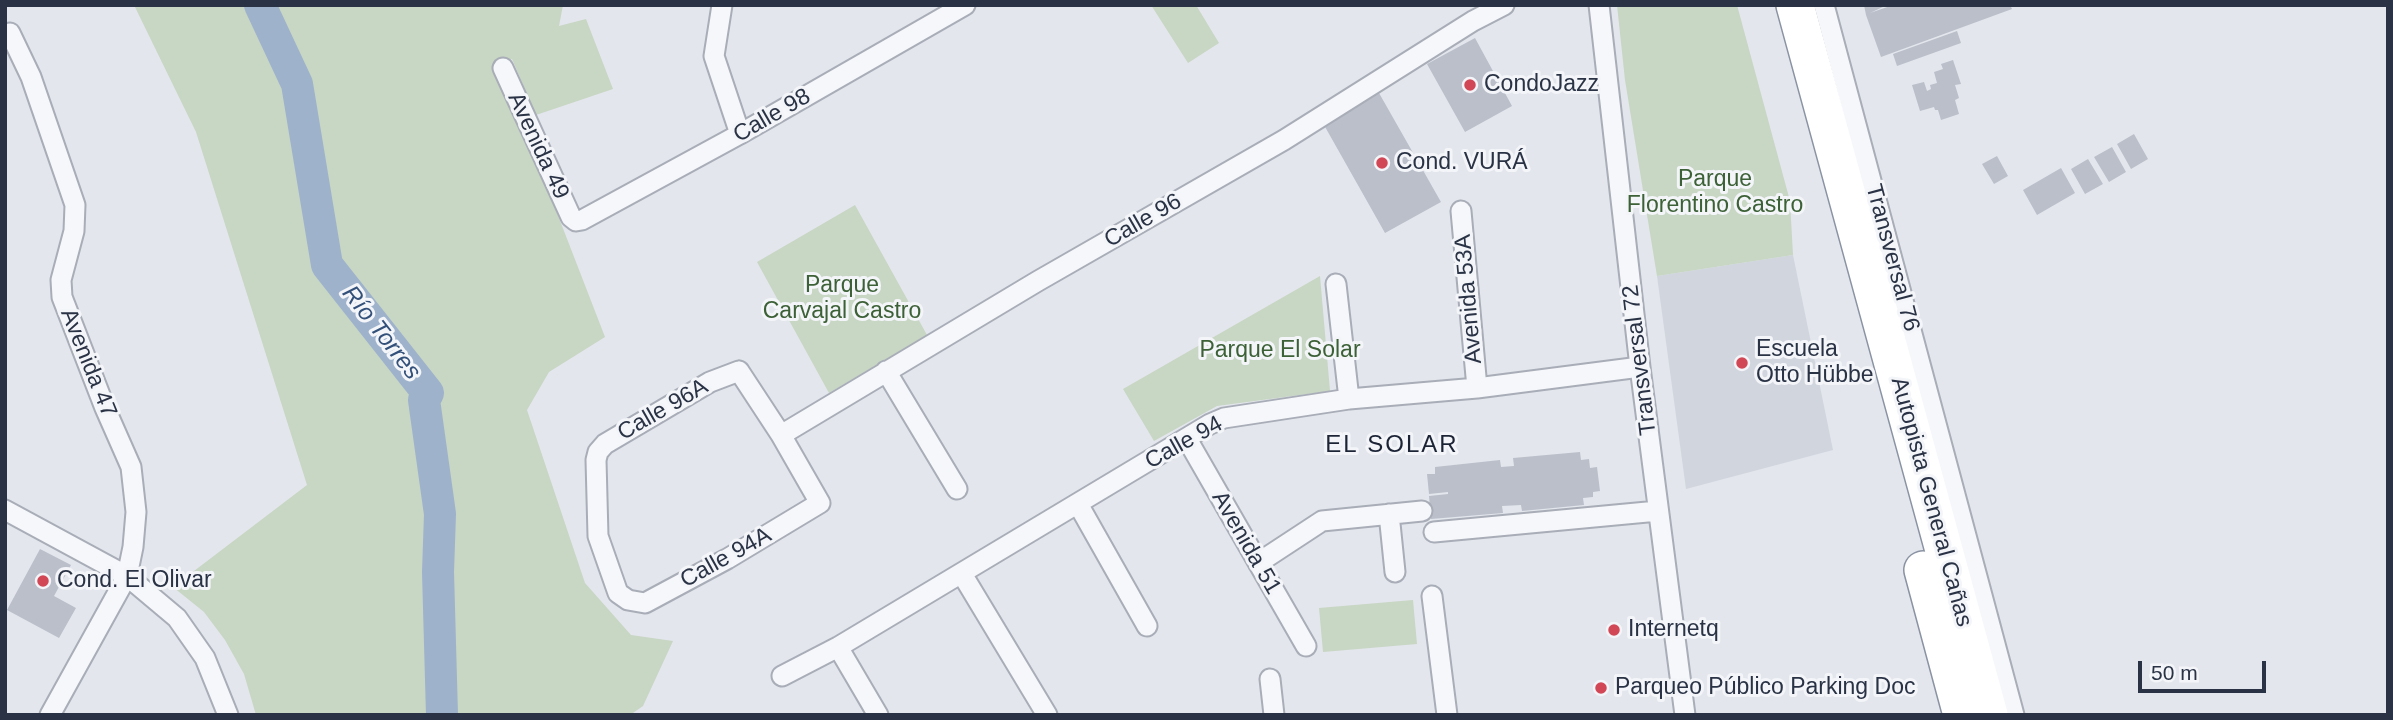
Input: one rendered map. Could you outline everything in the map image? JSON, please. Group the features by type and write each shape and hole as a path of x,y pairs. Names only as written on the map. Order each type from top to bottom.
{"highway":[{"path":"1770,5 1962,715"},
{"name":"Autopista General Cañas","path":"1795,5 1989,715"}],"street":[{"path":"722,5 714,56 740,134"},
{"name":"Calle 98","path":"576,221 740,134 965,5"},
{"name":"Calle 96","path":"781,435 1284,140 1473,21 1504,5"},
{"name":"Transversal 72","path":"1599,5 1640,367 1685,715"},
{"name":"Transversal 76","path":"1824,5 2014,715"},
{"name":"Avenida 47","path":"10,33 31,77 75,205 74,231 61,281 62,298 131,467 136,512 127,576"},
{"name":"Avenida 49","path":"503,68 571,217 576,221"},
{"name":"Avenida 53A","path":"1461,211 1477,388"},
{"path":"1336,284 1349,399"},
{"name":"Calle 94","path":"782,676 838,647 1224,418 1349,399 1477,388 1640,367"},
{"name":"Calle 96A","path":"628,600 618,593 598,536 596,460 598,452 605,444 710,383 739,371 781,435"},
{"path":"886,371 957,489"},
{"name":"Calle 94A","path":"628,600 645,603 727,559 820,503 781,435"},
{"name":"Avenida 51","path":"1187,439 1306,646"},
{"path":"1078,504 1147,626"},
{"path":"5,510 127,576 177,618 205,658 228,715"},
{"path":"1258,562 1322,521 1422,511"},
{"path":"1434,532 1658,511"},
{"path":"1389,514 1395,572"},
{"path":"962,574 1047,715"},
{"path":"50,715 127,576"},
{"path":"1432,596 1447,715"},
{"path":"838,647 878,715"},
{"path":"1270,678 1274,715"}],"shaded area":[{"name":"Escuela Otto Hübbe","path":"1793,255 1833,450 1686,489 1657,276"}],"green space":[{"path":"134,5 563,5 559,26 586,19 613,89 536,115 512,59 499,63 605,337 549,372 527,410 585,583 631,635 673,641 643,706 630,715 256,715 244,674 225,640 204,612 173,587 307,485 196,132"},
{"path":"1151,5 1196,5 1219,43 1188,63"},
{"name":"Parque Florentino Castro","path":"1617,5 1737,5 1790,201 1793,255 1657,276 1625,80"},
{"name":"Parque Carvajal Castro","path":"855,205 927,335 829,393 757,262"},
{"name":"Parque El Solar","path":"1320,276 1330,391 1217,406 1154,441 1123,389"},
{"path":"1413,600 1417,644 1323,652 1319,608"}],"building":[{"path":"1864,5 1887,5 1870,13 1893,5 2010,5 2012,9 1881,57"},
{"path":"1957,31 1961,43 1897,66 1893,54"},
{"name":"CondoJazz","path":"1475,38 1512,106 1465,132 1427,64"},
{"path":"1953,60 1961,84 1955,85 1959,98 1955,100 1959,114 1941,120 1934,107 1920,111 1912,85 1924,82 1927,91 1931,89 1930,85 1937,83 1934,72 1943,69 1941,64"},
{"name":"Cond. VURÁ","path":"1379,93 1441,202 1385,233 1324,125"},
{"path":"2134,134 2148,159 2131,169 2117,144"},
{"path":"2112,147 2126,172 2109,182 2094,157"},
{"path":"1997,156 2008,176 1994,184 1982,164"},
{"path":"2088,159 2103,184 2085,194 2071,169"},
{"path":"2061,168 2075,193 2037,215 2023,190"},
{"path":"1580,452 1581,460 1589,459 1590,468 1597,467 1600,491 1593,492 1593,497 1583,498 1584,505 1522,511 1521,505 1502,506 1503,513 1431,519 1429,496 1448,494 1429,494 1427,474 1435,474 1435,467 1500,460 1501,467 1514,466 1513,458"},
{"name":"Cond. El Olivar","path":"40,549 71,565 54,596 76,608 59,638 7,610"}],"waterway":[{"name":"Río Torres","path":"260,5 297,84 327,265 428,393 424,400 440,514 438,572 442,715"}],"place":[{"name":"CondoJazz","path":"1470,85"},
{"name":"Cond. VURÁ","path":"1382,163"},
{"name":"Escuela Otto Hübbe","path":"1742,363"},
{"name":"Cond. El Olivar","path":"43,581"},
{"name":"Internetq","path":"1614,630"},
{"name":"Parqueo Público Parking Doc","path":"1601,688"}],"district":[{"name":"EL SOLAR","path":"1392,445"}]}
